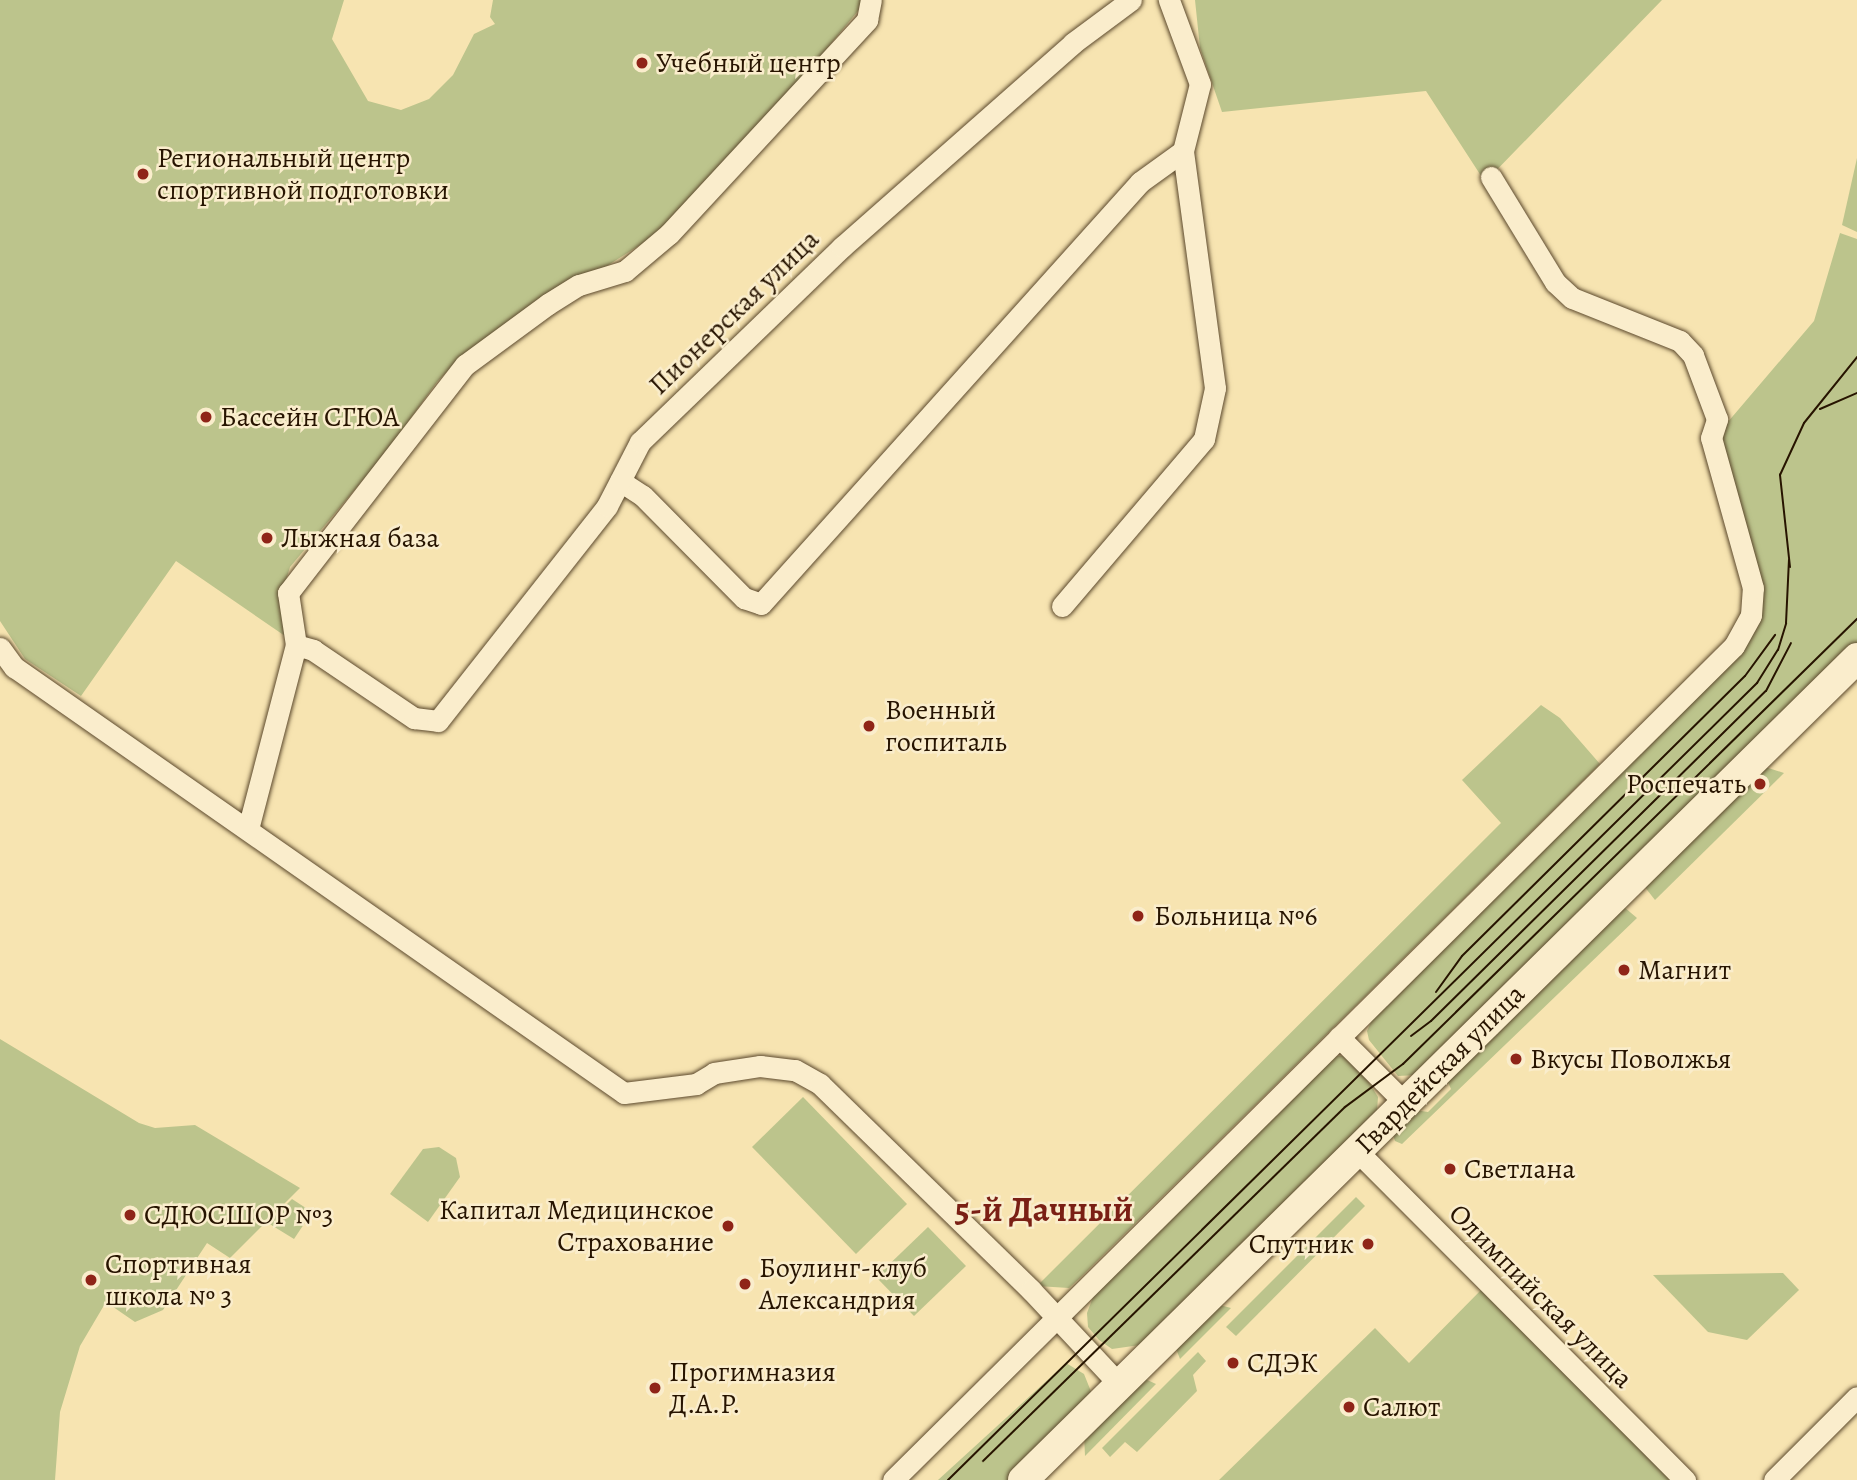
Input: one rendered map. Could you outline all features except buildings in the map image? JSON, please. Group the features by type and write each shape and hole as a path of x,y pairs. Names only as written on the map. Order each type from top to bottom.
{"street":[{"path":"248,830 296,645 288,593 465,365 548,304 579,285 625,271 669,234 867,20 871,0"},
{"name":"Пионерская улица","path":"296,645 313,650 414,718 438,721 607,506 640,442 842,247 1073,43 1131,0"},
{"path":"1062,606 1204,439 1215,388 1183,151 1200,84 1169,0"},
{"path":"621,481 642,496 744,598 761,604 1140,182 1183,151"},
{"path":"893,1480 1734,646 1751,615 1753,588 1711,438 1717,419 1693,355 1680,341 1572,298 1555,282 1491,177"},
{"path":"0,648 14,667 624,1093 696,1084 714,1073 760,1066 795,1070 820,1084 1120,1385"},
{"name":"Гвардейская улица","path":"1023,1480 1857,658"},
{"path":"1339,1037 1405,1103"},
{"name":"Олимпийская улица","path":"1357,1152 1685,1480"},
{"path":"1773,1480 1857,1397"}],"green space":[{"path":"0,0 344,0 332,39 368,101 401,110 429,99 453,75 474,34 495,24 490,17 493,0 867,0 763,126 662,231 457,361 437,382 383,456 290,567 281,597 285,636 176,561 81,696 25,659 0,621"},
{"path":"1195,0 1662,0 1485,182 1426,91 1222,112 1200,48"},
{"path":"1857,158 1857,232 1842,225"},
{"path":"1840,233 1857,239 1857,644 1417,1075 1398,1076 1369,1040 1367,1031 1375,1013 1755,626 1762,609 1762,587 1732,504 1723,438 1727,423 1814,321"},
{"path":"1541,705 1560,718 1600,764 1080,1278 1069,1288 1037,1286 1501,823 1462,780"},
{"path":"1762,766 1784,773 1655,900 1644,886"},
{"path":"1624,907 1637,918 1402,1144 1395,1141 1392,1132 1415,1110 1428,1112 1451,1089 1447,1080"},
{"name":"Спортивная школа № 3","path":"0,1039 139,1123 155,1128 195,1125 300,1188 230,1258 207,1243 163,1310 135,1322 106,1302 80,1346 60,1412 55,1480 0,1480"},
{"path":"1335,1056 1347,1056 1365,1076 1378,1097 1377,1111 1147,1344 1112,1349 1099,1340 1088,1327 1087,1313 1098,1284"},
{"path":"803,1097 907,1204 856,1254 752,1147"},
{"path":"439,1147 456,1158 460,1177 428,1222 390,1194 423,1149"},
{"path":"1356,1197 1365,1206 1236,1336 1226,1327"},
{"path":"292,1199 312,1212 294,1239 268,1223"},
{"path":"928,1227 966,1266 914,1316 876,1277"},
{"path":"1783,1273 1799,1290 1747,1340 1708,1332 1653,1275"},
{"name":"Салют","path":"1482,1289 1673,1480 1219,1480 1375,1328 1409,1363"},
{"path":"1216,1304 1231,1308 1180,1359 1175,1346"},
{"path":"1198,1352 1206,1361 1193,1375 1197,1391 1137,1452 1125,1442 1110,1457 1102,1448"},
{"path":"1066,1363 1084,1374 1092,1394 1011,1480 938,1480"},
{"path":"1143,1378 1156,1384 1085,1456 1084,1434"}],"tram line":[{"path":"1790,567 1780,475 1804,423 1857,357"},
{"path":"1820,409 1857,393"},
{"path":"948,1480 1757,683 1778,650 1786,623 1789,560"},
{"path":"983,1461 1345,1107 1403,1064 1857,619"},
{"path":"1436,992 1462,956 1745,676 1775,635"},
{"path":"1411,1036 1431,1021 1766,691 1791,643"}],"place":[{"name":"Учебный центр","path":"642,63"},
{"name":"Региональный центр спортивной подготовки","path":"143,174"},
{"name":"Бассейн СГЮА","path":"206,417"},
{"name":"Лыжная база","path":"267,538"},
{"name":"Военный госпиталь","path":"869,726"},
{"name":"Роспечать","path":"1760,784"},
{"name":"Больница №6","path":"1138,916"},
{"name":"Магнит","path":"1624,970"},
{"name":"Вкусы Поволжья","path":"1516,1059"},
{"name":"Светлана","path":"1450,1169"},
{"name":"СДЮСШОР №3","path":"130,1215"},
{"name":"Капитал Медицинское Страхование","path":"728,1226"},
{"name":"Спутник","path":"1368,1244"},
{"name":"Спортивная школа № 3","path":"91,1280"},
{"name":"Боулинг-клуб Александрия","path":"745,1284"},
{"name":"СДЭК","path":"1233,1363"},
{"name":"Прогимназия Д.А.Р.","path":"655,1388"},
{"name":"Салют","path":"1349,1407"}],"district":[{"name":"5-й Дачный","path":"1044,1209"}]}
